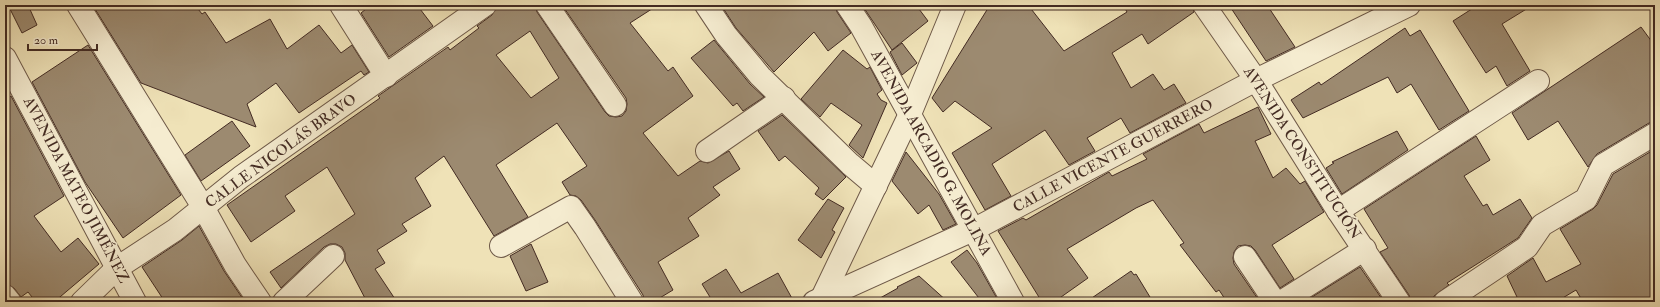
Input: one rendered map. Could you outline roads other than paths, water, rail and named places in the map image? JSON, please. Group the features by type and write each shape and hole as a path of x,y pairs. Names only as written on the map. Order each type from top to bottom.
{"street":[{"path":"78,5 203,207 235,265 260,302"},
{"path":"341,5 386,76"},
{"name":"CALLE NICOLÁS BRAVO","path":"82,302 117,268 175,230 241,177 485,5"},
{"path":"547,5 615,104"},
{"path":"706,5 726,35 760,76 850,164 876,186"},
{"name":"AVENIDA ARCADIO G. MOLINA","path":"847,5 861,26 1013,302"},
{"path":"818,301 876,186 910,114 955,5"},
{"name":"AVENIDA CONSTITUCIÓN","path":"1204,5 1256,80 1338,212 1365,249 1399,302"},
{"name":"CALLE VICENTE GUERRERO","path":"818,301 973,230 1256,80 1409,5"},
{"name":"AVENIDA MATEO JIMÉNEZ","path":"5,58 135,302"},
{"path":"1338,212 1538,81"},
{"path":"707,152 784,98"},
{"path":"1445,302 1527,247 1542,225 1586,200 1603,164 1655,134"},
{"path":"501,246 570,207 585,226 630,301"},
{"path":"1281,302 1365,249"},
{"path":"284,302 334,256"},
{"path":"1245,256 1275,302"},
{"path":"5,296 10,302"}]}
